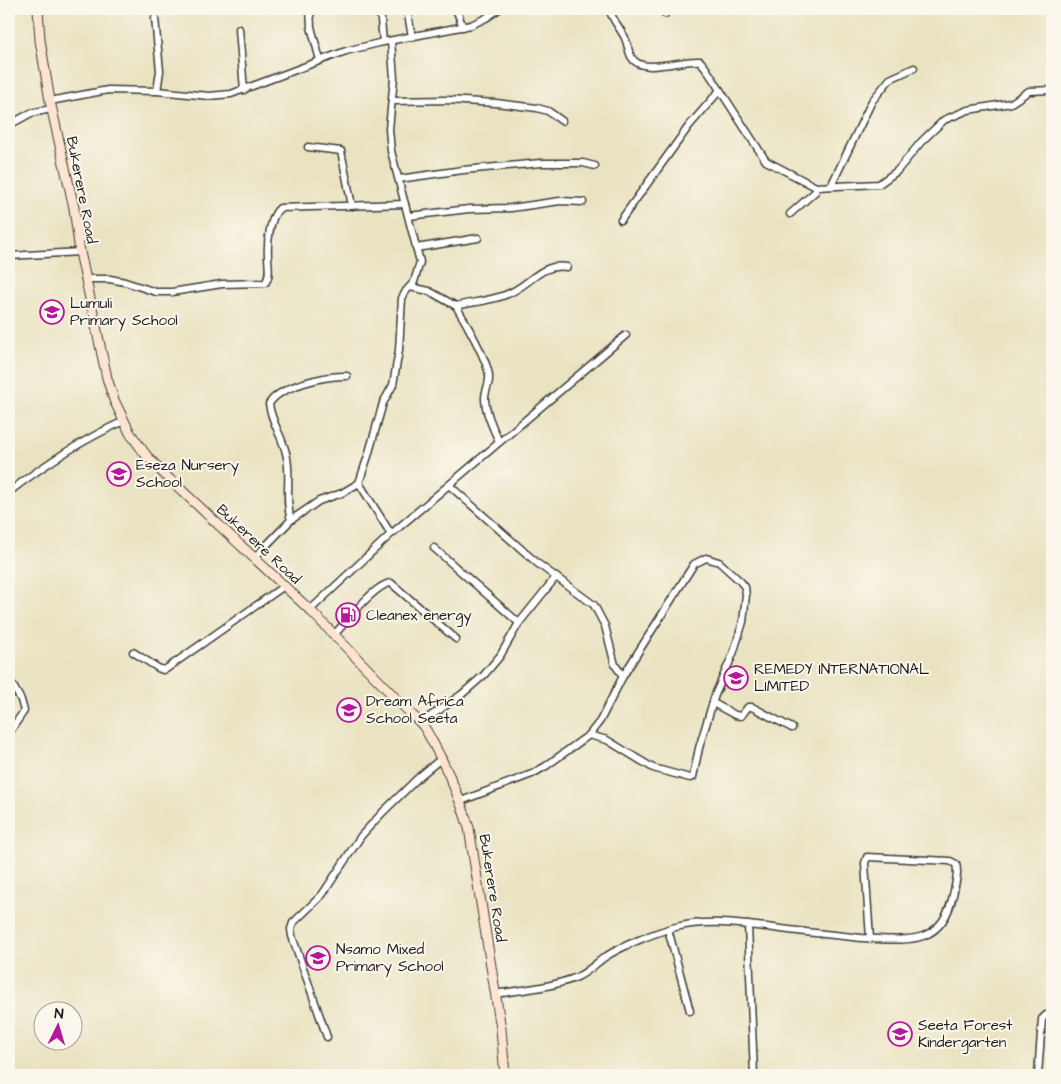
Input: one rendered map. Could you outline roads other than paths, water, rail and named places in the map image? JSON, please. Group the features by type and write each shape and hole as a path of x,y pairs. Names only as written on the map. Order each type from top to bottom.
{"main road":[{"name":"Bukerere Road","path":"38,9 40,40 51,105 74,208 80,252 107,378 124,421 146,455 163,473 191,501 255,557 389,689 413,716 422,722 442,758 462,801 469,828 495,994 505,1075"}],"street":[{"path":"310,9 311,27 320,60"},
{"path":"380,9 383,42"},
{"path":"406,9 412,37"},
{"path":"456,9 463,26"},
{"path":"9,125 51,105 108,90 157,91 209,96 231,94 320,60 383,42 478,22 499,9"},
{"path":"609,9 625,38 632,58 637,64 650,66 700,61 766,162 816,187 879,184 897,171 921,142 944,120 968,110 1011,103 1029,91 1052,90"},
{"path":"155,18 160,71 157,91"},
{"path":"239,29 244,90"},
{"path":"255,557 291,520 318,501 342,493 359,483 385,398 393,385 399,350 402,298 414,282 420,262 389,140 394,78 391,41"},
{"path":"831,186 872,101 890,79 914,68"},
{"path":"621,220 689,126 720,90"},
{"path":"392,101 448,100 496,103 548,111 562,121"},
{"path":"308,147 341,151 352,206"},
{"path":"399,179 463,170 541,163 583,163 595,166"},
{"path":"790,214 816,191 816,187"},
{"path":"409,216 469,209 511,208 560,202 583,202"},
{"path":"86,279 110,279 156,292 172,292 222,284 265,283 269,276 268,248 272,215 280,208 406,204"},
{"path":"416,248 478,238"},
{"path":"9,256 80,252"},
{"path":"456,306 506,295 518,290 549,267 567,267"},
{"path":"410,287 429,291 456,306 488,370 489,382 484,399 499,442"},
{"path":"310,610 391,534 626,335"},
{"path":"291,520 287,500 287,454 269,404 272,398 301,384 336,376 346,376"},
{"path":"9,492 43,466 72,448 124,421"},
{"path":"359,483 391,534"},
{"path":"450,486 537,563 594,605 605,626 615,665 622,676"},
{"path":"434,548 519,622"},
{"path":"462,801 532,774 589,735 600,721 622,676 694,564 701,560 712,559 719,562 745,587 743,622 733,654 713,704 692,778 653,768 613,743 589,735"},
{"path":"422,722 461,695 484,675 500,656 519,622 556,577"},
{"path":"334,636 363,602 388,583 395,586 456,639"},
{"path":"133,652 158,668 166,669 284,586"},
{"path":"9,679 22,700 24,710 9,733"},
{"path":"713,704 741,716 748,707 752,707 792,728"},
{"path":"327,1037 292,936 291,929 293,923 322,895 361,836 420,776 442,758"},
{"path":"495,994 576,978 613,953 668,929 684,925 713,922 870,939 918,938 930,934 939,927 950,909 957,877 956,864 950,861 867,857 865,863 870,939"},
{"path":"748,925 754,1075"},
{"path":"668,929 690,1011"},
{"path":"1038,1075 1042,1019 1046,1015 1052,1015"}],"place":[{"name":"Lumuli Primary School","path":"52,312"},
{"name":"Eseza Nursery School","path":"119,474"},
{"name":"Cleanex energy","path":"348,615"},
{"name":"REMEDY INTERNATIONAL LIMITED","path":"736,678"},
{"name":"Dream Africa School Seeta","path":"349,710"},
{"name":"Nsamo Mixed Primary School","path":"318,958"},
{"name":"Seeta Forest Kindergarten","path":"900,1034"}]}
